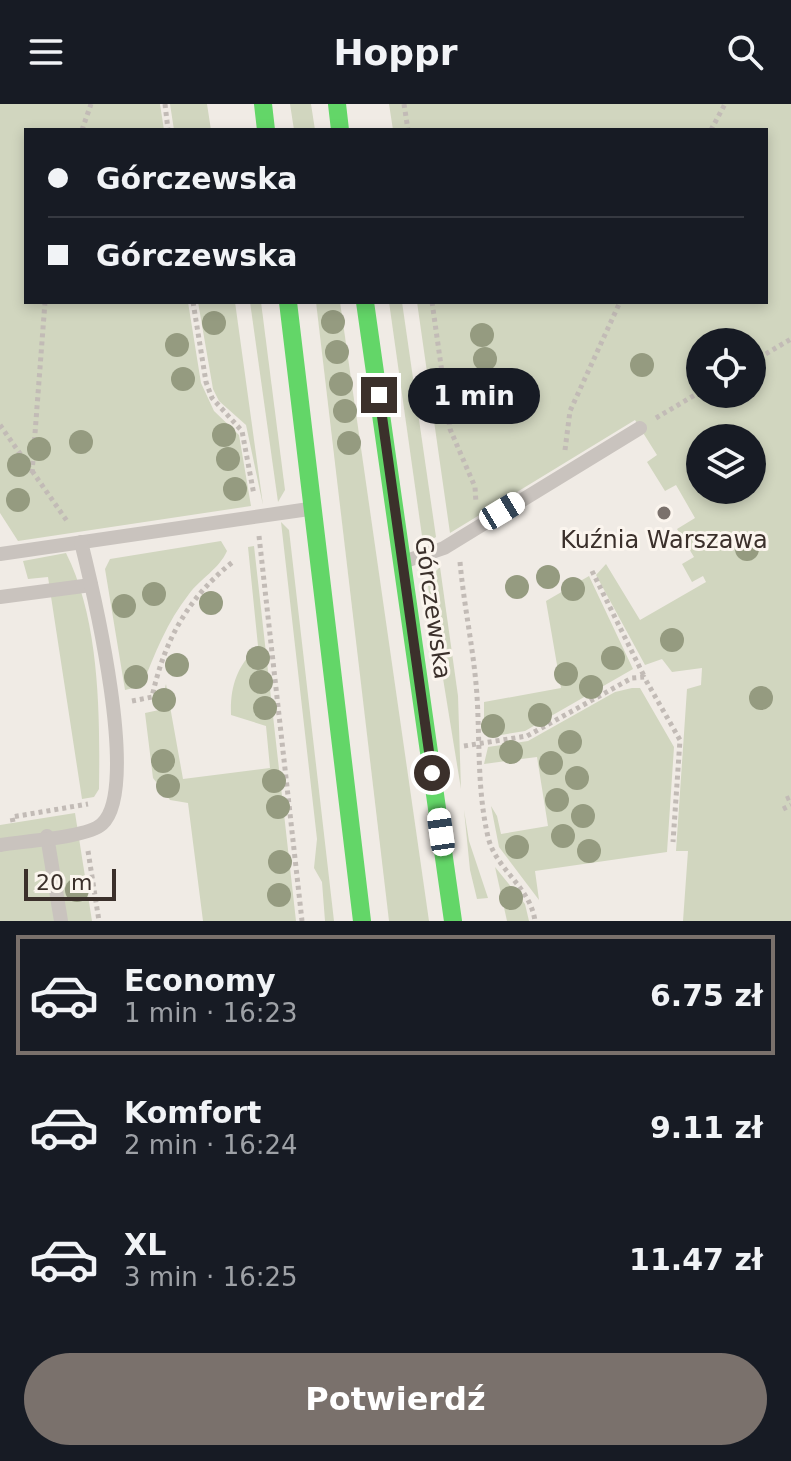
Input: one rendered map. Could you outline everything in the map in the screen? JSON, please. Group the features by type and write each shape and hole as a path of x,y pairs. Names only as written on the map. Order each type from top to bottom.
{"main road":[{"path":"263,104 266,128"},
{"path":"337,104 340,128"},
{"path":"288,304 362,921"},
{"name":"Górczewska","path":"365,304 453,921"}],"lane":[{"path":"402,562 444,548 640,428"},
{"path":"0,554 314,509"},
{"path":"0,845 85,832 102,824 115,792 113,706 103,634 81,542"},
{"path":"0,597 91,585"},
{"path":"47,836 61,921"}],"path":[{"path":"83,128 91,104"},
{"path":"165,104 168,128"},
{"path":"404,104 408,128"},
{"path":"712,128 725,104"},
{"path":"32,473 45,304"},
{"path":"193,304 201,361 212,398 239,425 245,437 257,516 302,921"},
{"path":"432,304 450,429 475,487 475,510 460,563 477,697 477,744 489,841 497,859 526,893 535,921"},
{"path":"562,475 570,411 619,304"},
{"path":"766,354 791,339"},
{"path":"640,428 686,400"},
{"path":"0,425 81,542"},
{"path":"113,706 152,697 158,666 189,605 209,581 234,561"},
{"path":"592,571 644,677 680,740 673,842"},
{"path":"464,746 527,736 632,678 644,677"},
{"path":"783,809 791,805"},
{"path":"85,832 99,921"}],"green space":[{"path":"0,104 160,104 164,128 24,128 24,304 188,304 201,383 214,411 239,435 251,506 18,541 0,513"},
{"path":"170,104 207,104 211,128 174,128"},
{"path":"290,104 311,104 315,128 294,128"},
{"path":"389,104 791,104 791,921 683,921 688,851 676,851 687,689 701,685 702,668 672,672 662,659 645,665 596,575 606,564 640,620 706,582 703,576 692,582 682,564 694,557 677,529 695,518 687,504 766,504 766,424 686,424 686,502 676,485 665,491 647,462 657,455 635,420 450,533 417,304 768,304 768,128 393,128"},
{"path":"198,304 235,304 263,505 246,425 219,401 213,389"},
{"path":"250,304 261,304 285,490 278,502"},
{"path":"316,304 340,304 429,921 389,921"},
{"path":"389,304 402,304 436,537 426,543 422,536"},
{"path":"281,522 289,530 334,921 325,921 322,882 314,868 317,839"},
{"path":"221,541 227,551 224,557 193,589 174,616 142,686 125,690 105,569 110,559"},
{"path":"254,546 296,921 203,921 188,803 170,800 153,778 145,713 159,710 166,684 183,779 270,768 266,726 231,715 236,677 258,646 248,547"},
{"path":"66,553 86,608 96,669 99,789 94,797 82,799 48,577 28,579 23,561"},
{"path":"440,567 458,696 461,789 427,580"},
{"path":"589,576 633,669 525,731 489,737 484,733 484,702 561,688 546,601"},
{"path":"640,688 674,747 667,852 535,871 539,900 499,847 491,806 501,834 548,826 537,757 484,764 488,747 528,741 615,692"},
{"path":"464,810 469,841 488,898 477,899 470,870"},
{"path":"75,813 92,921 0,921 0,825"},
{"path":"495,867 525,904 529,921 507,921"}],"traffic: fast":[{"path":"263,104 266,128"},
{"path":"337,104 340,128"},
{"path":"288,304 362,921"},
{"path":"365,304 453,921"}],"place":[{"name":"Kuźnia Warszawa","path":"664,513"}],"route":[{"path":"379,395 432,773"}]}
